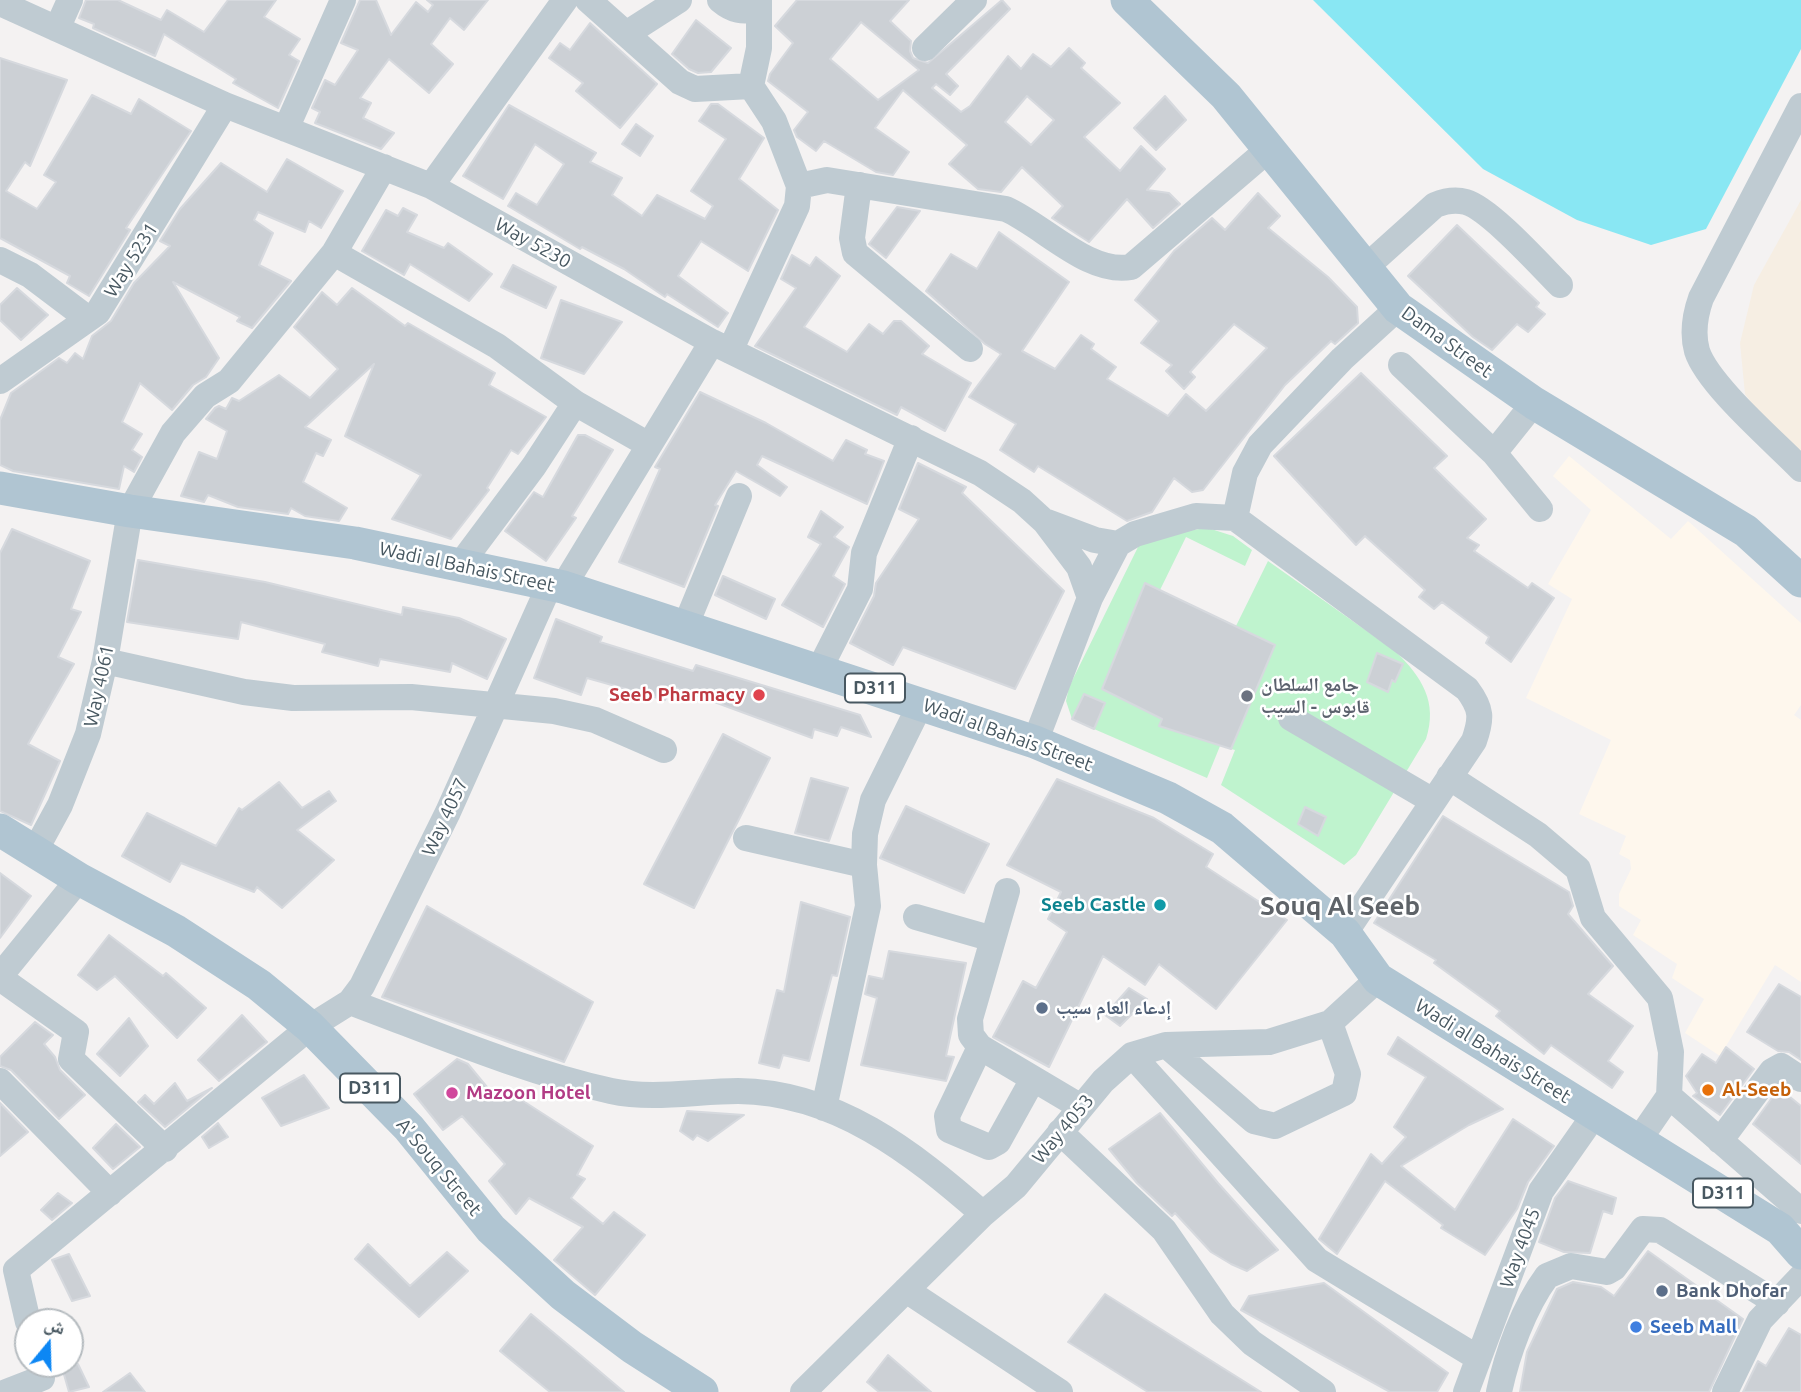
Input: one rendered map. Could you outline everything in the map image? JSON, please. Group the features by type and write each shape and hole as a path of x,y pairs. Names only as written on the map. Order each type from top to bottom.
{"main road":[{"name":"Dama Street","path":"1127,0 1226,96 1398,308 1534,403 1746,531 1801,581"},
{"name":"Wadi al Bahais Street","path":"0,488 131,511 355,543 557,586 1035,742 1168,798 1222,828 1345,933 1378,979 1780,1229 1801,1253"},
{"name":"A' Souq Street","path":"0,830 79,879 176,932 259,985 310,1027 409,1128 491,1229 563,1295 632,1347 702,1392"}],"street":[{"path":"57,29 71,0"},
{"path":"286,129 343,0"},
{"path":"431,186 565,0"},
{"path":"588,0 680,82 695,89 751,86"},
{"path":"626,34 679,0"},
{"path":"720,0 730,8 742,12 759,5 760,48 751,86 774,121 799,186 827,180 1006,209 1028,219 1079,255 1116,270 1131,267 1269,149"},
{"path":"925,48 974,0"},
{"name":"Way 5230","path":"0,3 225,105 431,186 721,346 980,473 1045,522 1079,567 1090,598"},
{"name":"Way 5231","path":"0,381 98,312 121,279 225,105"},
{"path":"1801,107 1701,298 1694,324 1698,351 1711,376 1801,469"},
{"name":"Way 4061","path":"35,851 60,805 89,734 105,661 131,511 173,433 205,396 229,381 334,253 384,167"},
{"path":"859,185 852,239 855,253 970,349"},
{"name":"Way 4057","path":"8,1266 165,1149 310,1027 350,1002 362,986 448,812 496,705 557,586 649,445 721,346 797,206 799,186"},
{"path":"1366,267 1426,211 1444,201 1454,200 1482,210 1560,285"},
{"path":"334,253 497,346 575,403 649,445"},
{"path":"0,260 30,275 87,318"},
{"path":"1235,518 1245,473 1260,445 1342,359 1398,308"},
{"path":"1401,365 1494,453 1540,509"},
{"path":"460,565 534,466 575,403"},
{"path":"1494,453 1534,403"},
{"path":"819,670 860,589 864,553 911,438"},
{"path":"685,627 739,496"},
{"path":"1035,742 1090,598 1118,544 1135,534 1196,516 1235,518 1467,689 1480,706 1481,719 1474,741 1345,933"},
{"name":"Way 5230","path":"1045,522 1095,540 1118,544"},
{"path":"105,661 244,692 293,698 411,697 554,711 594,720 664,750"},
{"path":"824,1108 868,906 864,865 865,834 873,800 921,703"},
{"path":"1291,718 1433,801"},
{"path":"1449,778 1538,835 1578,869 1592,918 1660,998 1671,1052 1669,1096 1638,1141"},
{"path":"746,838 864,865"},
{"path":"79,879 0,977 76,1032 71,1059 165,1149"},
{"path":"1007,891 970,1019 971,1035 980,1047 1081,1107"},
{"path":"916,917 993,939"},
{"name":"Way 4053","path":"803,1392 983,1214 1016,1186 1103,1081 1132,1055 1166,1045 1269,1042 1330,1023 1378,979"},
{"path":"350,1002 535,1071 614,1092 751,1092 785,1095 824,1108 875,1129 916,1157 983,1214"},
{"path":"1166,1045 1254,1121 1275,1126 1344,1093 1348,1074 1330,1023"},
{"path":"980,1047 947,1116 949,1130 980,1145 989,1147 998,1142 1033,1079"},
{"path":"1132,1055 1317,1260 1478,1358"},
{"path":"1720,1141 1772,1070 1781,1066 1801,1079"},
{"path":"0,1081 110,1192"},
{"path":"1669,1096 1801,1211"},
{"name":"Way 4045","path":"1465,1392 1541,1191 1595,1114"},
{"path":"1060,1132 1164,1230 1222,1314 1252,1343 1323,1392"},
{"path":"1499,1392 1520,1330 1548,1276 1571,1266 1607,1272 1615,1268 1643,1228 1660,1230 1777,1303"},
{"path":"8,1266 23,1308"},
{"path":"1725,1392 1760,1320 1801,1278"},
{"path":"906,1290 1060,1392"},
{"path":"6,1392 43,1378"}],"shaded area":[{"path":"1569,456 1671,539 1688,521 1801,623 1801,705 1794,715 1801,720 1801,982 1775,965 1720,1056 1685,1033 1704,999 1672,978 1677,964 1633,935 1641,920 1619,906 1619,894 1631,869 1630,860 1619,854 1626,836 1579,814 1611,740 1526,698 1572,599 1548,584 1591,510 1553,476"}],"green space":[{"name":"جامع السلطان قابوس - السيب","path":"1208,528 1233,536 1252,550 1245,566 1186,537 1160,590 1236,626 1268,561 1395,651 1413,671 1425,691 1430,713 1426,739 1356,855 1344,865 1221,785 1235,750 1220,746 1207,778 1094,729 1105,703 1084,694 1072,719 1066,701 1069,687 1138,547 1150,535"}],"sand":[{"path":"1801,200 1801,470 1745,394 1740,343 1754,285"}],"water":[{"path":"1313,0 1801,0 1801,49 1706,229 1651,245 1577,220 1483,169"}],"building":[{"path":"86,0 118,0 161,20 167,10 204,32 228,0 276,0 264,17 300,39 289,55 299,61 278,108 233,83 236,79 164,34 155,56 93,28 94,24 79,18"},
{"path":"360,0 376,0 391,35 416,2 428,12 433,5 427,0 488,0 464,30 450,18 431,44 453,64 429,93 389,59 360,98 371,103 363,118 394,133 381,149 315,123 320,112 312,108 325,80 335,85 358,50 341,43"},
{"path":"797,0 909,0 890,21 911,41 910,51 913,58 928,63 1002,0 1010,9 946,74 958,86 950,95 936,84 932,88 961,112 970,106 1008,56 1021,69 1033,54 1051,67 1069,48 1085,63 1081,68 1120,103 1084,137 1120,171 1141,146 1165,169 1147,190 1169,193 1180,204 1153,228 1127,199 1089,242 1052,218 1063,206 1022,167 1001,192 978,189 949,164 967,145 903,90 875,128 909,152 893,175 876,172 824,141 816,151 797,137 794,130 808,112 768,81 770,74 793,43 775,26","holes":["861,22 919,70 878,100 830,59","1027,96 1054,120 1031,145 1005,122"]},
{"path":"696,20 731,48 711,72 698,73 689,69 672,54"},
{"path":"590,23 657,84 620,128 576,91 583,83 549,58 560,43 570,50"},
{"path":"0,58 67,80 30,166 25,162 6,191 37,209 56,182 44,175 92,95 131,114 139,99 191,131 126,228 130,230 89,296 67,283 70,276 0,238"},
{"path":"1165,96 1186,120 1156,150 1134,128"},
{"path":"711,104 718,104 764,138 739,179 778,210 748,271 701,241 678,276 728,313 718,327 667,294 665,297 624,269 582,247 580,249 508,206 516,193 537,205 564,164 535,144 503,199 463,176 509,105 596,153 590,162 622,178 612,195 642,216 657,195 705,219 713,206 691,191 726,139 699,121"},
{"path":"636,124 653,136 640,156 622,144"},
{"path":"287,159 343,191 321,228 309,221 305,232 258,212 254,220 273,233 259,265 291,281 252,328 237,321 240,317 173,282 219,358 206,377 193,385 172,410 140,383 122,422 142,434 132,450 142,457 134,472 124,466 119,489 13,471 0,465 0,420 11,393 59,358 67,363 75,353 83,359 92,336 111,321 134,283 170,246 160,241 180,209 221,163 267,192"},
{"path":"1258,193 1280,216 1268,228 1328,277 1357,307 1358,323 1335,344 1331,341 1285,385 1203,490 1192,492 1174,478 1152,512 1127,521 1038,466 1034,472 1000,450 1016,424 969,397 1001,354 985,344 926,291 951,254 977,269 999,232 1069,282 1022,351 1055,369 1081,335 1094,344 1091,349 1116,367 1107,379 1168,416 1186,394 1206,411 1267,348 1234,324 1190,372 1195,377 1184,389 1166,371 1172,365 1141,343 1159,321 1135,300 1174,251 1212,218 1225,230"},
{"path":"897,207 920,211 886,258 869,244"},
{"path":"403,208 417,215 407,232 444,248 448,243 492,274 469,301 410,264 404,275 362,251 386,210 398,216"},
{"path":"1457,225 1539,303 1536,307 1545,314 1528,332 1517,324 1492,350 1473,337 1408,276"},
{"path":"792,255 810,266 816,257 840,276 804,327 847,352 869,324 883,334 894,321 901,321 929,346 922,354 971,383 945,431 901,407 897,415 755,346 796,288 781,279"},
{"path":"513,265 556,287 546,308 501,287"},
{"path":"17,288 48,315 21,340 0,320 0,305"},
{"path":"352,288 405,326 408,323 495,373 489,385 546,417 518,454 511,450 487,488 489,490 451,539 392,519 421,475 345,436 374,364 305,427 331,440 323,456 316,453 303,482 347,508 339,521 305,516 291,508 288,514 238,507 208,495 204,502 181,496 199,452 217,459 227,431 206,419 215,408 219,406 226,409 232,398 239,401 279,375 310,398 338,369 294,327 322,292 337,305"},
{"path":"561,300 622,322 584,374 541,358"},
{"path":"1361,373 1447,456 1434,468 1486,519 1467,538 1479,545 1474,551 1528,588 1532,583 1554,598 1511,662 1486,643 1489,637 1442,602 1434,609 1419,597 1425,590 1365,536 1356,545 1274,456"},
{"path":"700,392 766,423 833,461 846,440 867,450 865,454 884,461 867,504 762,456 757,465 787,487 780,496 736,471 715,505 718,506 684,587 619,562 660,469 655,467"},
{"path":"578,435 585,435 613,450 572,516 576,518 546,561 505,531 534,492 543,497"},
{"path":"918,463 966,487 962,493 1064,591 1015,689 903,647 893,665 850,643 874,596 876,583 919,519 899,509"},
{"path":"821,511 843,527 834,537 849,547 833,576 845,584 823,627 782,605 821,544 808,537"},
{"path":"12,529 90,561 71,609 81,612 58,657 74,664 28,744 60,761 31,825 0,811 0,553"},
{"path":"138,560 265,582 402,615 403,607 459,618 506,639 487,679 452,663 450,672 380,659 378,666 322,652 325,644 241,622 238,639 127,622"},
{"path":"723,576 775,599 766,619 715,595"},
{"path":"1145,583 1275,645 1231,749 1159,726 1162,719 1102,689"},
{"path":"556,619 602,637 600,642 693,671 696,665 860,715 871,737 841,727 837,736 814,729 812,738 671,686 665,700 587,678 581,695 534,678"},
{"path":"1377,653 1403,664 1395,682 1392,680 1388,692 1367,682"},
{"path":"1084,694 1105,703 1094,729 1072,719"},
{"path":"723,734 770,758 694,908 644,884"},
{"path":"811,778 848,788 829,841 795,833"},
{"name":"Seeb Castle","path":"1057,779 1154,818 1213,854 1206,867 1287,920 1216,1009 1159,964 1145,985 1103,956 1049,1067 993,1037 1023,981 1036,988 1067,932 1048,919 1061,892 1007,865"},
{"path":"279,782 302,808 329,791 336,801 297,830 334,860 282,908 257,887 254,892 181,863 170,882 122,856 147,813 216,846 239,808 242,810"},
{"path":"906,806 989,844 964,893 880,858"},
{"path":"1305,807 1326,817 1318,836 1298,824"},
{"path":"1443,816 1569,892 1573,906 1568,914 1613,966 1588,994 1633,1026 1608,1061 1623,1072 1612,1088 1551,1045 1544,1054 1496,1016 1500,1011 1434,963 1436,960 1374,923"},
{"path":"0,873 31,896 0,938"},
{"path":"801,902 850,917 837,976 832,975 809,1061 783,1055 779,1068 759,1063 777,990 784,992"},
{"path":"427,906 593,1002 564,1062 382,997"},
{"path":"109,935 163,976 166,973 206,1008 177,1038 115,976 97,990 78,975"},
{"path":"889,951 966,963 946,1056 954,1057 946,1081 861,1065 877,998 865,994 869,976 883,979"},
{"path":"1779,984 1801,997 1801,1060 1789,1052 1778,1051 1747,1032"},
{"path":"1129,988 1147,999 1120,1026 1105,1015"},
{"path":"242,1015 267,1042 219,1081 198,1060"},
{"path":"129,1018 148,1046 120,1076 97,1054"},
{"path":"35,1022 53,1035 44,1044 55,1057 60,1070 85,1095 59,1119 11,1070 0,1066 0,1057"},
{"path":"1398,1037 1503,1109 1469,1125 1401,1166 1455,1210 1513,1119 1554,1146 1528,1182 1517,1209 1485,1255 1441,1228 1443,1225 1385,1181 1337,1254 1319,1239 1371,1154 1382,1164 1406,1137 1394,1127 1426,1077 1388,1054"},
{"path":"1726,1047 1754,1069 1720,1115 1693,1096 1697,1093 1686,1076 1702,1054 1716,1063"},
{"path":"457,1059 468,1064 496,1098 503,1088 593,1146 577,1175 585,1179 571,1198 603,1224 614,1212 645,1235 595,1295 554,1260 583,1227 529,1198 516,1214 489,1181 505,1164 462,1116 443,1130 414,1094"},
{"path":"304,1075 329,1108 281,1126 262,1098"},
{"path":"175,1083 187,1101 212,1088 165,1127 138,1102 145,1095 154,1104"},
{"path":"1779,1088 1801,1106 1801,1164 1753,1124"},
{"path":"0,1103 28,1132 0,1156"},
{"path":"687,1111 744,1115 708,1141 697,1135 693,1140 680,1131"},
{"path":"1160,1113 1278,1250 1247,1271 1231,1264 1211,1252 1175,1213 1172,1216 1137,1183 1109,1149"},
{"path":"218,1123 228,1137 209,1148 202,1137"},
{"path":"116,1124 140,1147 113,1169 93,1148"},
{"path":"1568,1181 1616,1198 1612,1214 1603,1211 1590,1253 1564,1252 1539,1242 1555,1198"},
{"path":"58,1193 72,1203 52,1220 41,1210"},
{"path":"368,1244 410,1286 447,1252 468,1271 419,1317 355,1259"},
{"name":"Seeb Mall","path":"1648,1251 1743,1319 1709,1392 1520,1392 1527,1352 1557,1289 1573,1282 1601,1287 1614,1296"},
{"path":"69,1254 90,1296 72,1301 52,1260"},
{"path":"1324,1283 1448,1373 1437,1392 1390,1392 1241,1310 1249,1296"},
{"path":"1105,1294 1261,1392 1148,1392 1068,1342"},
{"path":"531,1314 624,1392 550,1392 500,1351"},
{"path":"1789,1328 1801,1335 1801,1392 1743,1392 1758,1361 1766,1366"},
{"path":"888,1355 931,1392 879,1392 867,1382"},
{"path":"130,1373 145,1392 103,1392"},
{"path":"84,1377 89,1387 69,1392 65,1378"}],"place":[{"name":"Seeb Pharmacy","path":"759,695"},
{"name":"جامع السلطان قابوس - السيب","path":"1247,696"},
{"name":"Seeb Castle","path":"1160,905"},
{"name":"إدعاء العام سيب","path":"1042,1008"},
{"name":"Al-Seeb","path":"1708,1090"},
{"name":"Mazoon Hotel","path":"452,1093"},
{"name":"Bank Dhofar","path":"1662,1291"},
{"name":"Seeb Mall","path":"1636,1327"}],"district":[{"name":"Souq Al Seeb","path":"1340,906"}]}
